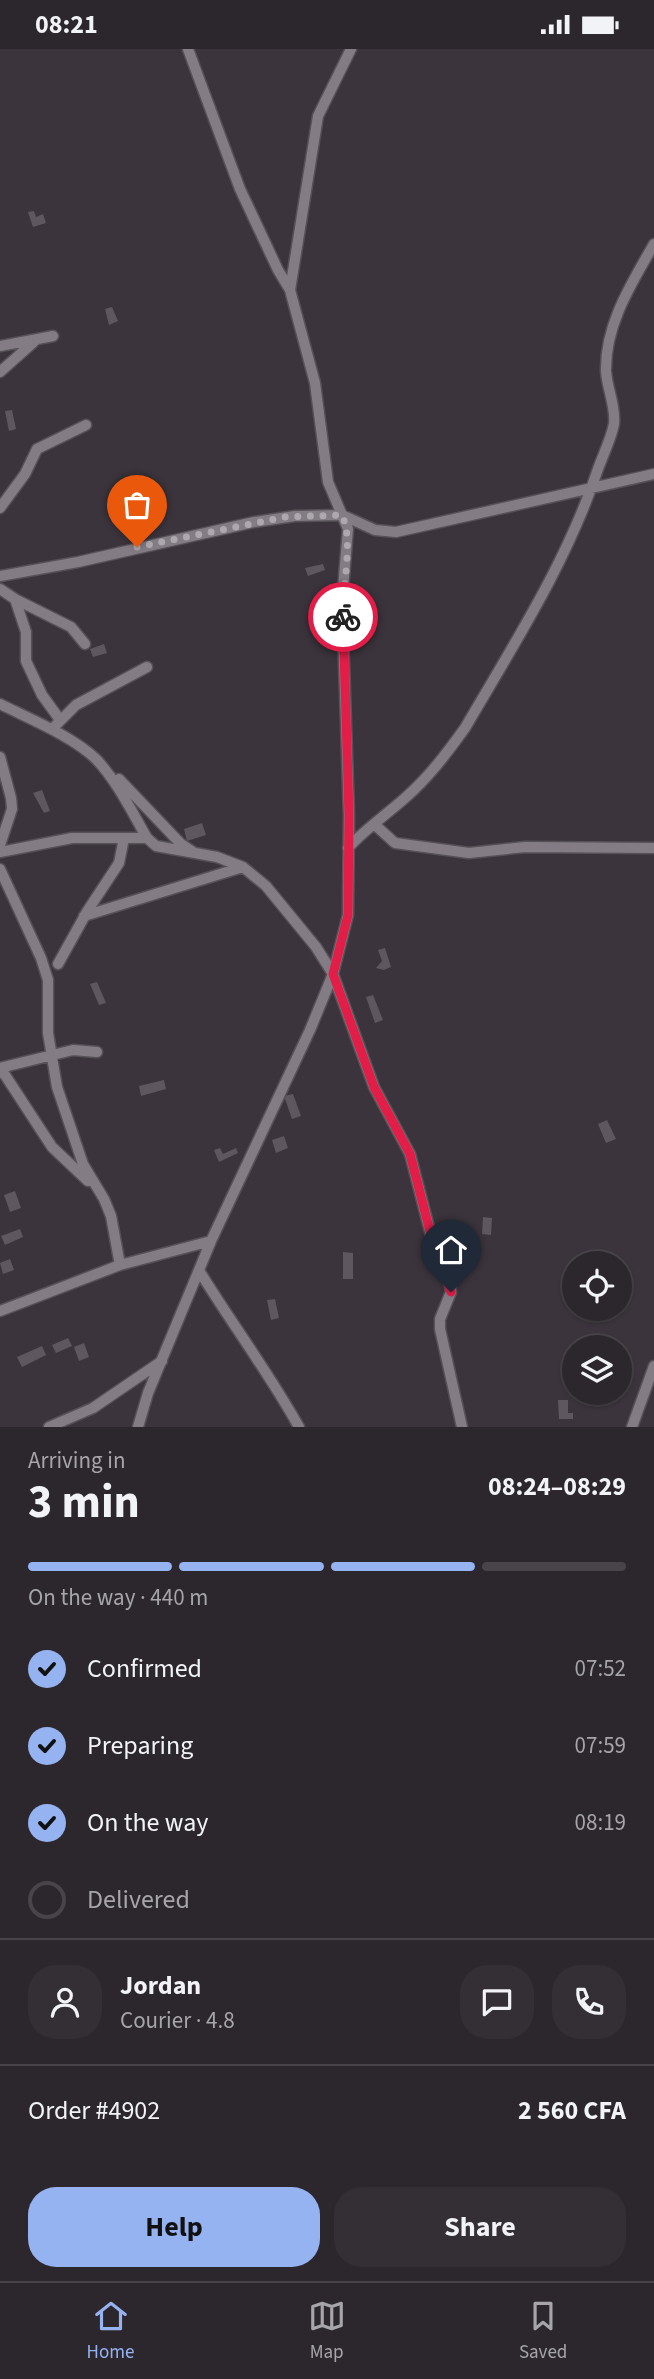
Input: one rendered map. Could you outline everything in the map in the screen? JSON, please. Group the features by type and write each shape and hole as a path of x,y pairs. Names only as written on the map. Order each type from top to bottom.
{"street":[{"path":"138,1427 148,1393 211,1241 238,1180 287,1084 333,974 348,915 349,815 342,601 348,535 324,467 315,383 290,291 240,189 188,49"},
{"path":"290,291 318,116 350,50 361,49"},
{"path":"348,848 432,772 465,728 555,574 592,489 614,424 606,371 614,323 654,244"},
{"path":"0,346 53,337"},
{"path":"0,372 37,339"},
{"path":"0,508 25,474 37,449 86,425"},
{"path":"0,576 78,562 254,522 295,516 342,515 375,530 396,532 654,474"},
{"path":"0,589 71,627 85,644"},
{"path":"15,599 26,632 26,661 42,695 58,717"},
{"path":"50,730 76,705 147,667"},
{"path":"0,705 80,747 95,759 107,772 147,838 156,846 217,857 243,867 266,886 316,947 333,974 374,1087 410,1154 433,1243 450,1285 451,1292 440,1319 440,1329 462,1427"},
{"path":"0,757 12,809 0,845"},
{"path":"118,779 181,844 197,854"},
{"path":"374,824 395,843 469,853 525,847 654,848"},
{"path":"0,852 72,838 147,838"},
{"path":"58,964 84,916 119,863 124,838"},
{"path":"84,916 243,867"},
{"path":"0,869 41,958 48,980 48,1033 57,1087 76,1148 111,1216 120,1265"},
{"path":"97,1052 73,1050 0,1069 52,1147 98,1191"},
{"path":"0,1311 120,1265 211,1241"},
{"path":"200,1272 235,1329 274,1382 299,1427"},
{"path":"49,1427 93,1408 163,1361"},
{"path":"632,1427 654,1366"}],"building":[{"path":"34,211 36,217 43,214 46,223 33,227 28,212"},
{"path":"112,307 118,321 109,325 105,309"},
{"path":"12,410 16,429 9,431 5,411"},
{"path":"323,564 325,570 308,576 305,568"},
{"path":"104,644 107,653 93,657 90,649"},
{"path":"42,790 50,811 44,813 33,793"},
{"path":"202,823 206,835 187,841 184,829"},
{"path":"385,948 391,967 384,970 376,968 382,961 378,950"},
{"path":"97,982 106,1003 99,1005 90,984"},
{"path":"373,995 383,1020 375,1023 366,997"},
{"path":"164,1080 166,1089 141,1096 139,1086"},
{"path":"293,1094 301,1116 292,1119 284,1096"},
{"path":"607,1120 616,1139 606,1143 598,1124"},
{"path":"284,1136 288,1148 276,1153 272,1140"},
{"path":"220,1148 223,1154 236,1148 238,1153 219,1162 214,1150"},
{"path":"15,1191 21,1208 10,1212 4,1195"},
{"path":"483,1217 492,1218 491,1235 482,1234"},
{"path":"20,1229 23,1237 5,1245 1,1236"},
{"path":"343,1252 353,1253 353,1279 343,1279"},
{"path":"10,1259 14,1270 3,1274 0,1263"},
{"path":"275,1299 279,1318 271,1320 267,1300"},
{"path":"68,1338 72,1346 56,1353 52,1345"},
{"path":"84,1343 89,1357 79,1361 74,1347"},
{"path":"42,1346 46,1355 22,1367 17,1357"},
{"path":"558,1400 562,1400 562,1405 568,1405 568,1413 573,1413 573,1419 559,1419"}],"way so far":[{"path":"137,547 285,517 342,515 348,529 343,617"}],"route":[{"path":"343,617 349,880 348,915 333,974 374,1087 410,1154 433,1243 451,1292"}]}
